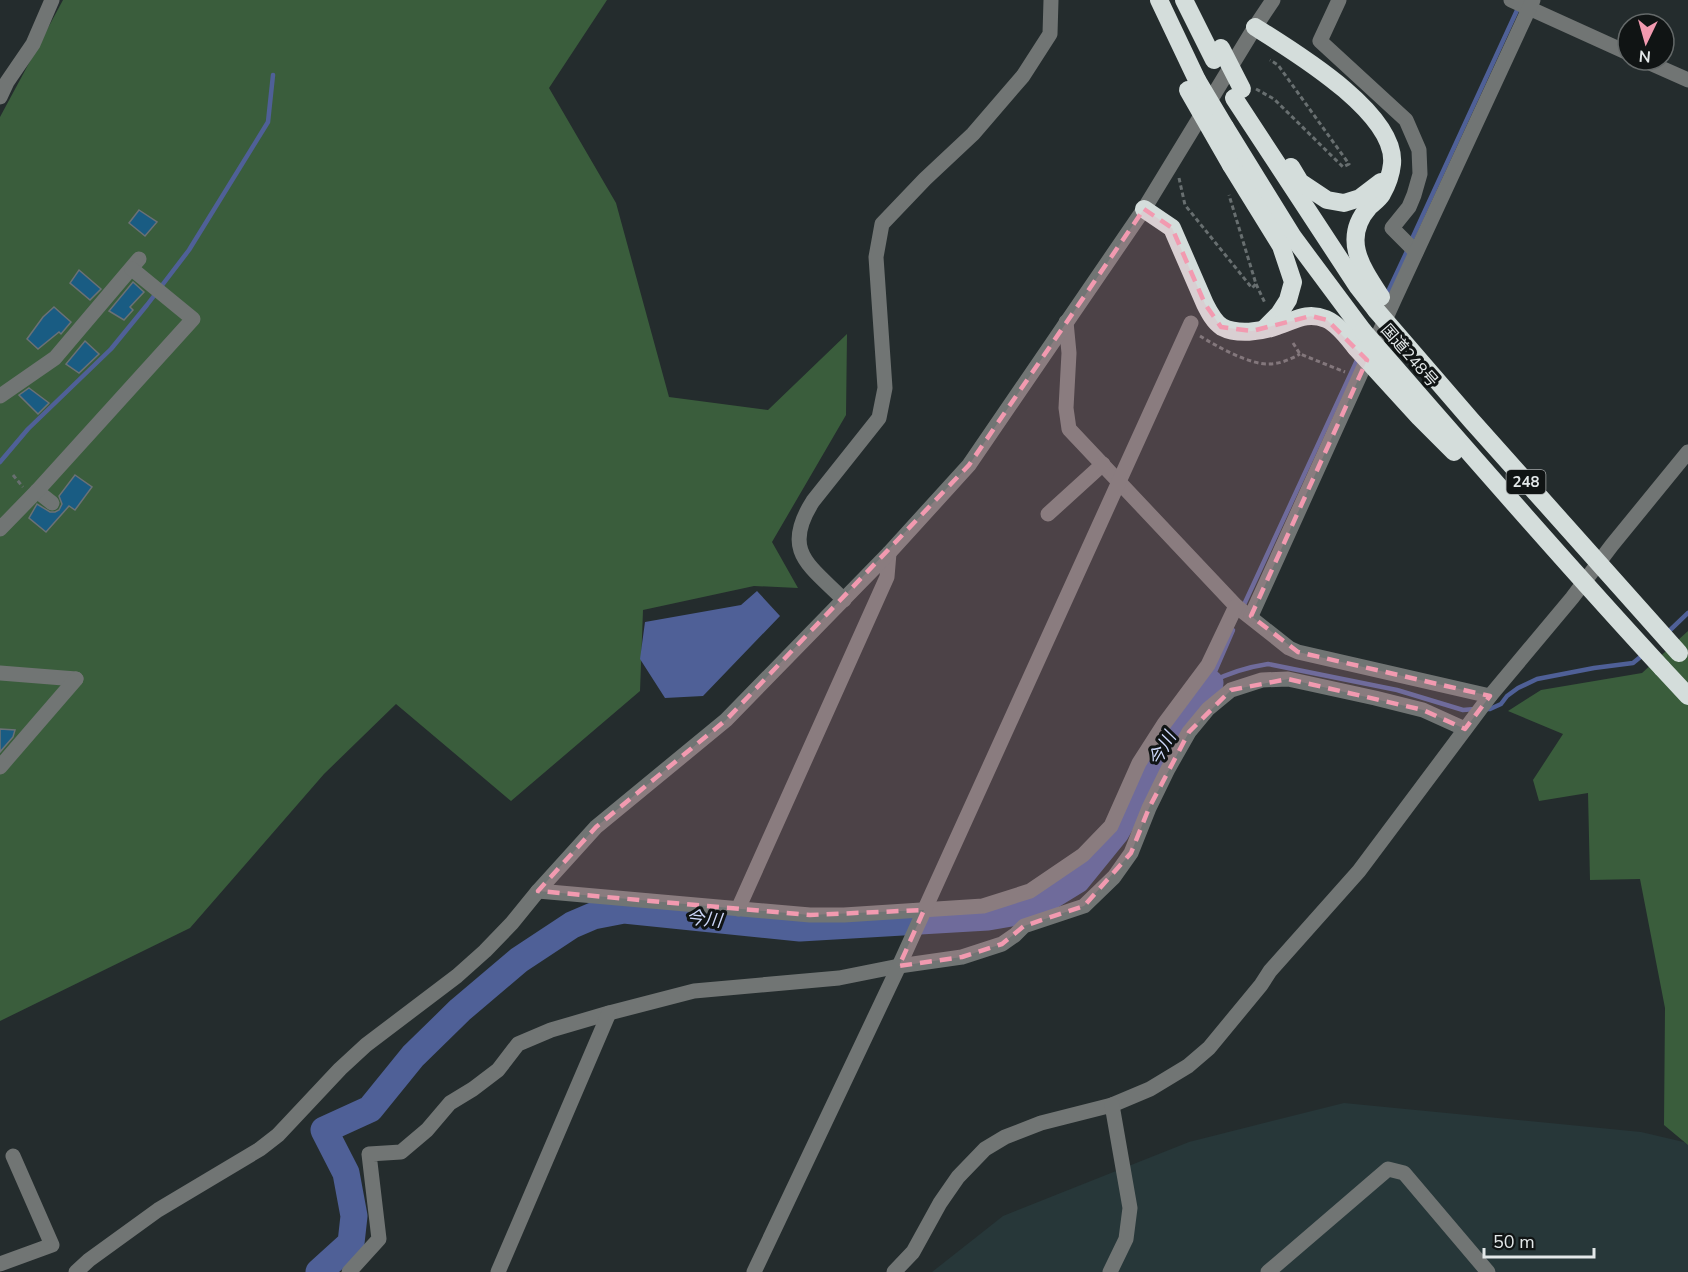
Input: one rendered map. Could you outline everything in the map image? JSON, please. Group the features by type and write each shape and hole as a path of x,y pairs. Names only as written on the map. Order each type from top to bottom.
{"highway":[{"path":"1159,0 1186,57 1193,85 1231,165 1281,246 1293,282 1288,300 1279,314 1264,329"},
{"name":"国道248号","path":"1184,0 1243,91 1358,287 1379,304 1402,340 1683,658"},
{"path":"1194,0 1218,54"},
{"path":"1254,27 1308,60 1360,105 1384,131 1390,146 1392,161 1390,176 1382,195 1359,221 1356,238 1357,254 1379,304"},
{"name":"国道248号","path":"1193,85 1225,127 1360,339"},
{"path":"1243,91 1300,182 1327,200 1344,203 1360,198 1390,176"},
{"path":"1144,209 1172,228 1205,304 1211,316 1221,327 1252,332 1277,326 1292,319 1311,316 1327,320 1342,332 1360,339 1419,417 1553,546 1595,596 1688,696"}],"street":[{"path":"0,97 7,82 33,44 51,0"},
{"path":"844,600 804,560 798,533 804,515 813,501 879,418 885,388 876,257 882,224 973,134 1023,76 1050,34 1051,0"},
{"path":"76,1272 88,1260 158,1210 260,1149 278,1135 340,1069 366,1045 457,976 484,951 513,923 538,891 596,827 726,720 889,553 969,465 1144,209 1254,27 1273,0"},
{"path":"1338,0 1320,41 1406,120 1419,150 1419,174 1414,195 1409,207 1392,228 1416,252"},
{"path":"1511,0 1531,4 1616,47"},
{"path":"1251,616 1531,4"},
{"path":"1670,72 1688,80"},
{"path":"0,396 55,358 136,264 150,284 193,319 38,491 0,529"},
{"path":"1066,322 1069,353 1066,408 1069,429 1236,606 1289,648 1298,652 1490,696"},
{"path":"754,1272 924,911 1191,323"},
{"path":"894,1272 913,1252 940,1203 958,1177 985,1149 1005,1137 1041,1124 1112,1106 1150,1089 1188,1066 1209,1048 1270,971 1359,871 1490,696 1572,598 1688,452"},
{"path":"1048,514 1103,464"},
{"path":"38,491 52,503"},
{"path":"738,909 887,577 889,553"},
{"path":"538,891 810,915 924,911 983,906 1030,891 1083,855 1111,826 1139,763 1164,724 1208,665 1236,606"},
{"path":"0,673 76,679 0,767"},
{"path":"349,1272 380,1239 369,1154 401,1152 427,1130 450,1103 498,1070 518,1044 551,1030 609,1012 694,991 839,978 898,966 962,957 1002,944 1024,926 1084,906 1114,877 1131,854 1149,808 1189,732 1208,709 1231,690 1262,680 1288,679 1423,710 1465,729"},
{"path":"498,1272 609,1012"},
{"path":"1110,1272 1126,1239 1130,1208 1112,1106"},
{"path":"0,1264 52,1245 13,1156"},
{"path":"1268,1272 1388,1169 1404,1173 1488,1272"}],"path":[{"path":"1243,91 1274,99 1343,168 1350,164 1278,65 1270,60"},
{"path":"1179,178 1185,205 1252,288 1256,284"},
{"path":"1227,187 1256,284 1265,303"},
{"path":"1191,323 1198,334 1239,357 1268,365 1284,362 1300,354"},
{"path":"1293,343 1300,354 1344,372"}],"highlighted area":[{"path":"1144,209 1172,228 1205,304 1221,327 1252,331 1311,316 1327,320 1367,360 1251,616 1298,652 1490,696 1465,729 1423,710 1288,679 1231,690 1189,732 1149,808 1131,853 1084,906 1024,926 1002,944 962,957 899,966 924,910 810,915 538,891 596,827 726,720 969,465"}],"shaded area":[{"path":"1344,1103 1641,1132 1688,1143 1688,1272 932,1272 1003,1216 1189,1142"}],"green space":[{"path":"63,0 607,0 549,88 616,203 669,397 768,410 847,334 846,415 772,542 798,588 754,586 643,610 640,691 511,801 396,704 324,774 190,928 0,1021 0,117"},
{"path":"1688,631 1688,1145 1664,1125 1665,1008 1640,879 1590,880 1588,793 1539,801 1533,780 1563,734 1508,711 1541,690 1642,673"}],"water":[{"path":"757,591 780,616 703,696 665,698 640,659 645,622 741,605"}],"building":[{"path":"139,210 157,222 145,236 129,223"},
{"path":"79,270 101,289 90,300 70,283"},
{"path":"133,282 144,292 130,307 133,310 124,320 109,311"},
{"path":"54,307 71,322 61,334 59,332 38,349 27,339 43,317"},
{"path":"85,341 99,354 79,373 66,364"},
{"path":"29,388 49,403 38,414 19,395"},
{"path":"75,475 92,487 75,510 69,506 46,532 29,518 37,504 50,512 59,510 62,504 59,496"},
{"path":"0,729 15,730 13,737 0,752"}],"waterway":[{"path":"1411,241 1519,6"},
{"path":"0,462 28,429 111,349 189,250 268,122 273,75"},
{"path":"1386,296 1408,249"},
{"path":"1242,609 1358,358"},
{"path":"1666,634 1688,613"},
{"path":"1210,683 1233,630"},
{"path":"1484,709 1501,704 1518,688 1537,679 1633,663 1644,654"},
{"path":"1211,682 1239,671 1268,664 1397,690 1463,710 1475,709"},
{"name":"今川","path":"319,1272 351,1243 354,1216 346,1173 324,1130 370,1109 413,1056 460,1010 519,960 572,925 593,916 624,910 800,928 988,917 1028,910 1077,880 1116,832 1182,714 1210,683"}]}
